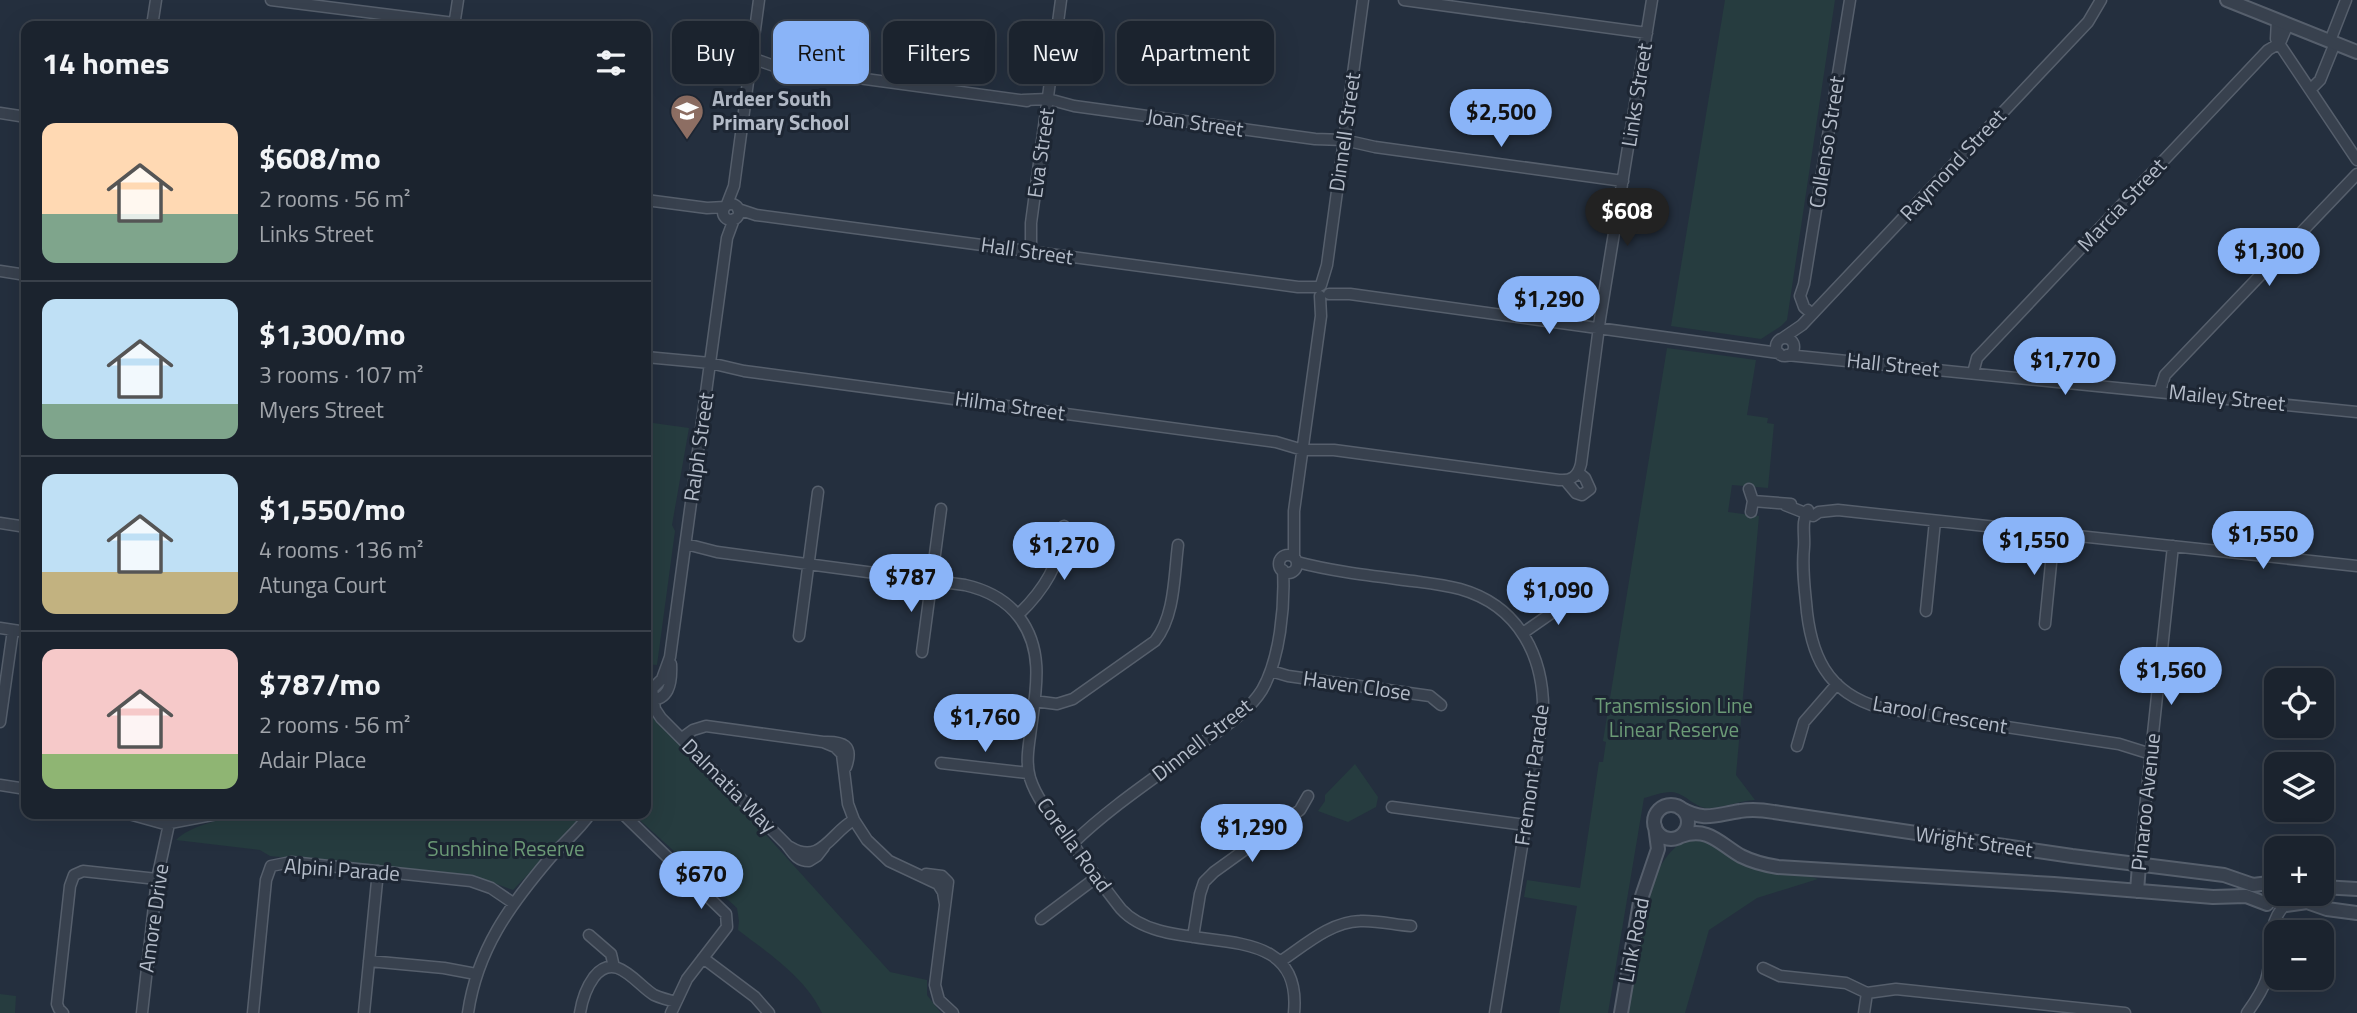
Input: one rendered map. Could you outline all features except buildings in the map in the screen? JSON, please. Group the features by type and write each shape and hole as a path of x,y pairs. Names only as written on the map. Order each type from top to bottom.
{"street":[{"path":"153,21 156,0"},
{"path":"271,0 425,21"},
{"path":"455,21 458,0"},
{"name":"Ralph Street","path":"756,21 759,0"},
{"name":"Eva Street","path":"1028,251 1061,0"},
{"name":"Dinnell Street","path":"1070,840 1239,715 1261,691 1270,671 1291,564 1303,446 1363,0"},
{"path":"1404,0 1647,33"},
{"name":"Links Street","path":"1573,477 1652,0"},
{"name":"Collenso Street","path":"1814,312 1800,299 1850,0"},
{"name":"Raymond Street","path":"1785,347 1800,327 2088,22 2101,0"},
{"path":"2227,0 2357,52"},
{"path":"2310,90 2321,78 2346,0"},
{"path":"2282,22 2275,33 2280,43 2357,160"},
{"name":"Marcia Street","path":"1973,373 1977,358 2268,50 2280,43"},
{"name":"Joan Street","path":"759,64 1623,181"},
{"name":"Ralph Street","path":"654,700 669,689 670,657 748,84"},
{"path":"0,113 21,116"},
{"path":"2160,391 2165,375 2357,174"},
{"name":"Hall Street","path":"651,201 1753,348 1785,347 1814,357 1973,373"},
{"path":"0,271 21,274"},
{"name":"Hilma Street","path":"651,358 1303,446 1573,477"},
{"name":"Mailey Street","path":"1973,373 2357,412"},
{"path":"1749,489 1753,501 1751,512"},
{"path":"799,636 818,492"},
{"path":"1753,501 1785,505 1808,513 1838,510 2357,566"},
{"path":"922,652 940,509"},
{"name":"Larool Crescent","path":"1808,513 1803,570 1809,633 1815,654 1837,684 1852,696 1881,708 2152,749"},
{"path":"1926,611 1936,521"},
{"path":"0,523 21,526"},
{"path":"1018,615 1037,596 1051,575 1064,526"},
{"path":"2045,624 2054,533"},
{"path":"1034,701 1057,704 1073,699 1155,641 1165,629 1178,545"},
{"name":"Pinaroo Avenue","path":"2137,891 2173,546"},
{"name":"Corella Road","path":"685,548 980,589 1003,601 1018,615 1029,632 1037,659 1027,753 1028,773 1036,793 1121,909 1137,922 1157,931 1259,947 1281,961"},
{"name":"Fremont Parade","path":"1291,564 1461,589 1502,611 1523,633 1540,668 1544,716 1494,1013"},
{"path":"1523,633 1576,596"},
{"path":"0,628 21,631"},
{"path":"0,722 13,630"},
{"name":"Ralph Street","path":"651,688 662,679 670,657"},
{"name":"Haven Close","path":"1270,671 1288,676 1430,696 1441,705"},
{"path":"1797,746 1804,722 1837,684"},
{"name":"Dalmatia Way","path":"654,700 672,727 787,845 804,853 812,853 856,824"},
{"path":"686,742 700,727 823,742 835,741 845,745 849,756 845,769 846,795 856,824 881,855 938,884 943,892 945,904 935,985 939,1000 953,1013"},
{"path":"940,763 1028,773"},
{"path":"0,785 21,788"},
{"path":"1193,937 1204,882 1300,810 1308,796"},
{"path":"1671,805 1680,808 1688,821 1686,830 1680,836 1664,838 1655,826 1655,817 1662,807 1671,805"},
{"path":"1392,807 1525,825"},
{"name":"Wright Street","path":"1680,808 1693,815 1708,818 1749,810 1774,811 2226,876 2253,886 2264,884"},
{"path":"149,819 169,824 192,819"},
{"path":"468,1013 476,974 485,951 513,903 587,819"},
{"path":"626,819 726,914 727,927 687,979 671,1013"},
{"name":"Amore Drive","path":"142,1013 157,879 169,824"},
{"name":"Link Road","path":"1621,1013 1640,902 1658,847 1655,826"},
{"name":"Wright Street","path":"1680,836 1694,832 1708,834 1751,860 1778,867 2213,897 2246,896 2264,903"},
{"name":"Link Road","path":"1653,868 1680,836"},
{"name":"Alpini Parade","path":"253,1013 266,880 271,866 291,862 471,881 491,888 513,903"},
{"path":"62,1012 57,1004 70,881 74,875 83,871 157,879"},
{"path":"364,1013 378,871"},
{"path":"1041,919 1097,877"},
{"path":"2334,888 2357,890"},
{"path":"2318,906 2357,913"},
{"path":"1294,1013 1296,999 1293,986 1281,961 1343,923 1362,920 1411,926"},
{"path":"589,934 611,954 614,967"},
{"path":"703,958 755,997 769,1013"},
{"path":"369,961 476,974"},
{"path":"580,1013 589,984 598,972 614,967 626,971 656,996 676,1002"},
{"path":"1763,968 1780,976 1846,983 1867,993 1896,989 2125,1013"},
{"path":"2247,1013 2264,984"},
{"path":"1864,1013 1867,993"}],"green space":[{"path":"1725,0 1835,0 1787,320 1761,339 1671,326"},
{"name":"Transmission Line Linear Reserve","path":"1667,348 1756,360 1747,415 1768,418 1767,423 1774,424 1768,488 1732,485 1728,512 1759,516 1736,775 1755,800 1705,808 1671,792 1644,798 1608,1013 1559,1013 1577,906 1524,897 1527,880 1580,888 1599,762 1603,762 1606,742 1603,741"},
{"path":"651,423 689,428 672,525 675,531 657,665 651,664"},
{"path":"651,708 890,972 927,980 927,995 941,1013 822,1013 796,977 738,930 737,908 639,819 651,819"},
{"path":"1355,764 1378,797 1376,807 1348,822 1318,811 1325,801 1325,795"},
{"name":"Sunshine Reserve","path":"220,819 581,819 513,890 478,877 270,856 260,850 176,840 196,828"},
{"path":"1693,837 1818,879 1757,898 1709,930 1685,1013 1627,1013 1637,941 1650,888 1661,865 1675,848"},
{"path":"0,994 16,996 15,1013 0,1013"}],"place":[{"name":"Ardeer South Primary School","path":"687,141"}]}
